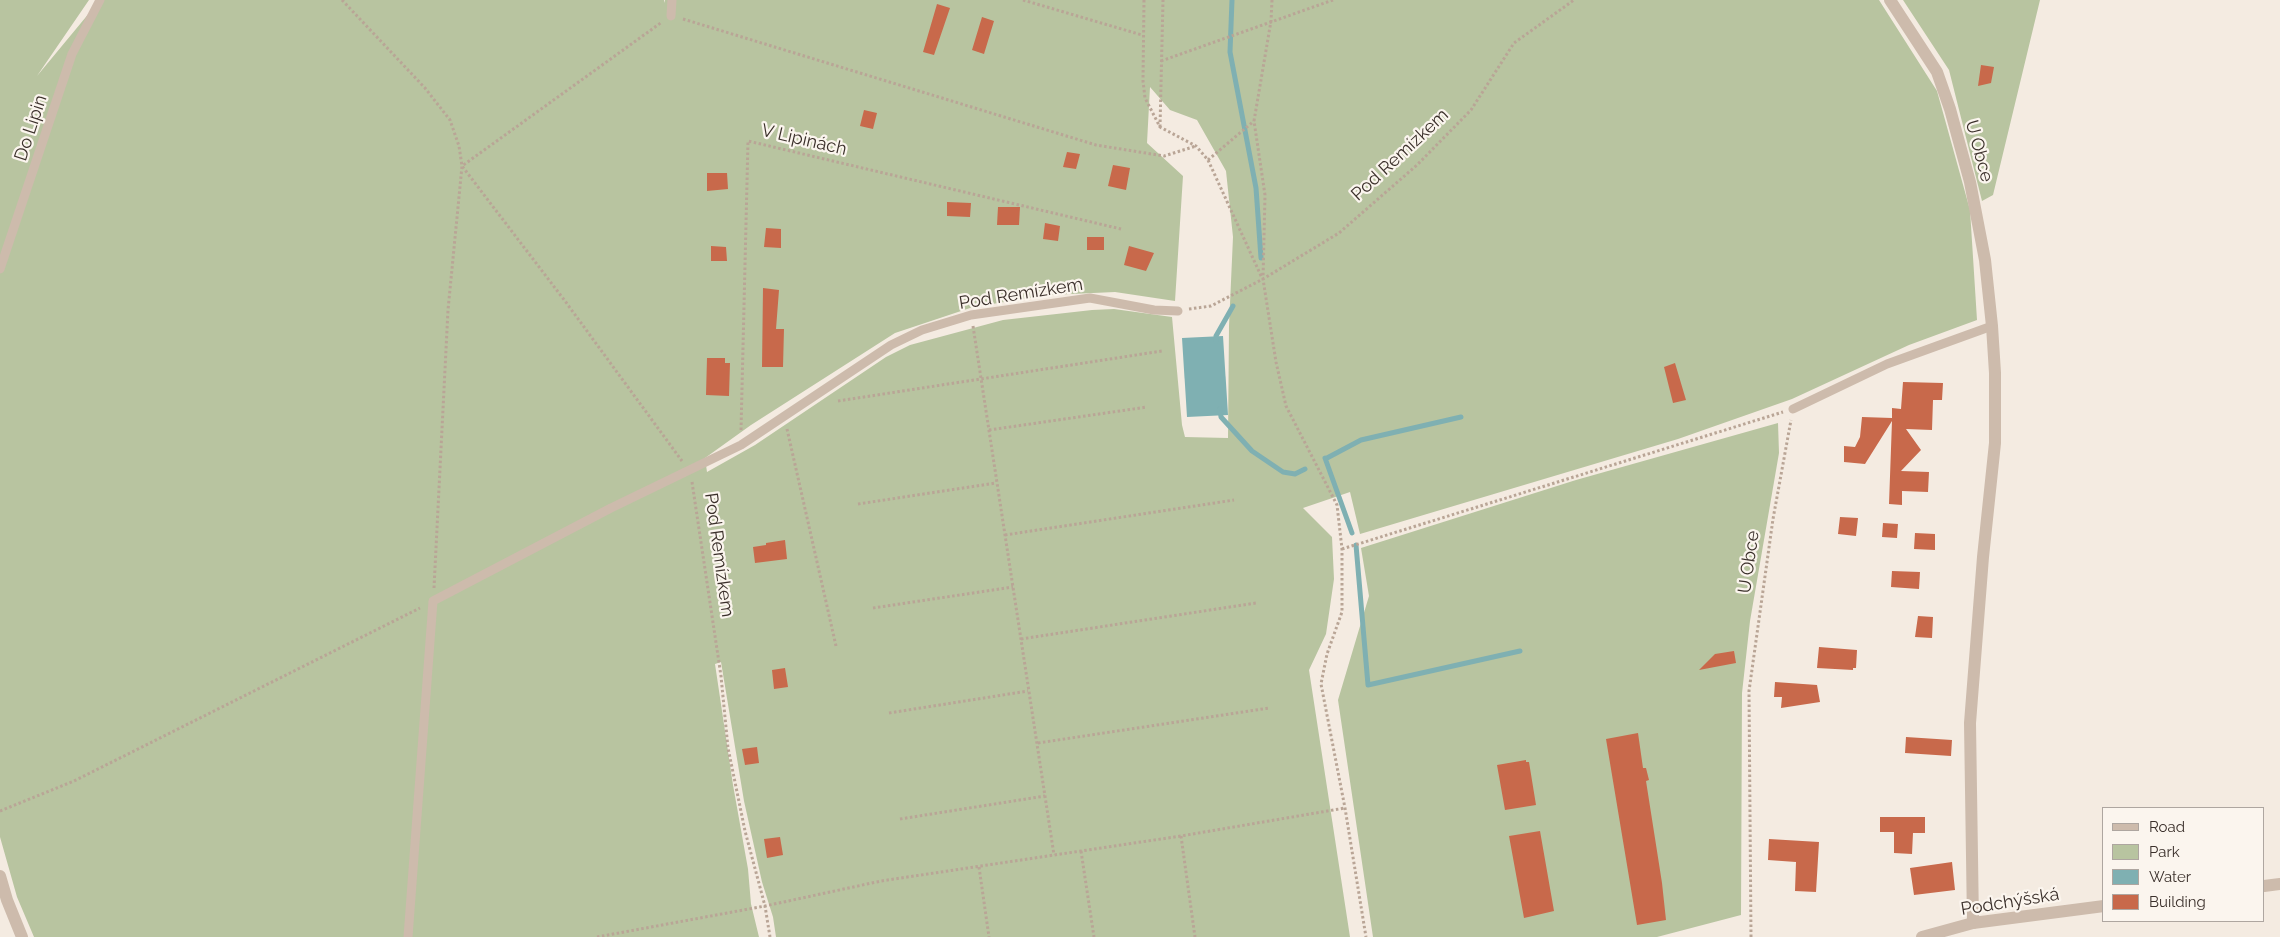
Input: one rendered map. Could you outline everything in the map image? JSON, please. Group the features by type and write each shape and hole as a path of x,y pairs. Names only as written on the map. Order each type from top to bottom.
{"street":[{"name":"U Obce","path":"1890,0 1937,72 1950,109 1970,182 1981,240 1992,326 1995,372 1995,443 1983,557 1970,723 1973,923"},
{"path":"0,876 7,900 22,937"},
{"path":"2265,886 2280,884"},
{"name":"Podchýšská","path":"1922,937 1973,923 2102,906"}],"lane":[{"name":"Do Lipin","path":"0,269 72,54 100,0"},
{"path":"671,16 672,0"},
{"name":"Pod Remízkem","path":"689,469 741,445 891,345 922,330 971,315 1090,298 1154,310 1178,311"},
{"path":"1793,409 1887,364 1992,326"},
{"path":"408,937 434,601 689,469"}],"path":[{"path":"0,811 74,781 434,601 448,310 462,166 450,120 425,88 342,0"},
{"path":"1023,0 1142,35"},
{"path":"1144,0 1142,35 1145,98 1160,127 1196,146 1208,160 1263,279"},
{"path":"1160,127 1160,61 1163,0"},
{"path":"1272,0 1271,21 1254,121 1265,195 1263,279 1276,362 1286,406 1337,504 1342,549 1342,612 1327,654 1321,684 1345,808 1366,937"},
{"path":"1160,61 1333,0"},
{"name":"Pod Remízkem","path":"1178,311 1211,306 1263,279 1339,233 1416,165 1471,110 1514,43 1574,0"},
{"path":"462,166 671,16 1096,146 1164,156 1196,146"},
{"path":"1208,160 1254,121"},
{"name":"V Lipinách","path":"741,445 748,141 1120,230"},
{"path":"462,166 689,469"},
{"path":"971,315 1054,854"},
{"path":"838,402 1162,351"},
{"path":"989,430 1147,407"},
{"path":"1342,549 1793,409"},
{"name":"U Obce","path":"1751,937 1749,691 1773,519 1793,409"},
{"path":"784,416 836,646"},
{"name":"Pod Remízkem","path":"689,469 697,507 721,676 728,748 745,831 765,906 770,937"},
{"path":"858,504 996,483"},
{"path":"1005,535 1234,500"},
{"path":"873,608 1013,587"},
{"path":"1021,640 1256,603"},
{"path":"889,713 1028,691"},
{"path":"1038,743 1269,708"},
{"path":"900,819 1045,796"},
{"path":"597,937 765,906 881,881 1181,836 1345,808"},
{"path":"1181,836 1195,937"},
{"path":"1081,851 1094,937"},
{"path":"978,867 989,937"}],"green space":[{"path":"0,0 89,0 37,76 100,0 664,0 664,3 665,0 1879,0 1937,91 1970,210 1977,320 1909,345 1792,399 1678,439 1360,534 1350,492 1303,508 1332,537 1334,579 1326,634 1309,670 1350,937 776,937 773,917 762,882 744,801 721,662 715,664 748,869 751,904 759,937 34,937 17,897 0,837","holes":["1150,87 1170,110 1197,120 1226,171 1233,237 1229,326 1228,438 1185,437 1182,425 1172,317 1114,309 1092,310 1003,320 910,345 886,357 755,445 707,472 705,458 751,425 895,333 973,307 1049,295 1115,292 1175,301 1183,176 1147,143"]},
{"path":"1903,0 2040,0 1993,195 1982,201 1949,70"},
{"path":"1778,423 1779,453 1750,621 1742,693 1741,915 1657,937 1373,937 1338,700 1369,596 1361,548 1576,480"}],"water":[{"path":"1223,336 1228,415 1187,417 1182,338"}],"building":[{"path":"937,4 950,8 934,55 923,52"},
{"path":"982,17 994,21 984,54 972,50"},
{"path":"1981,65 1994,67 1991,83 1978,86"},
{"path":"864,110 877,113 873,129 860,126"},
{"path":"1067,152 1080,154 1076,169 1063,167"},
{"path":"1113,165 1130,168 1126,190 1108,186"},
{"path":"707,173 727,173 728,189 707,191"},
{"path":"947,202 971,203 970,217 947,216"},
{"path":"998,207 1020,207 1019,225 997,225"},
{"path":"1045,223 1060,226 1058,241 1043,239"},
{"path":"766,228 781,229 781,248 764,247"},
{"path":"1087,237 1104,237 1104,250 1087,250"},
{"path":"711,246 726,247 727,261 711,261"},
{"path":"1129,246 1154,253 1146,271 1124,265"},
{"path":"763,288 779,290 776,329 784,329 783,367 762,367"},
{"path":"707,358 725,358 725,363 730,363 729,396 706,395"},
{"path":"1675,363 1686,400 1673,403 1664,367"},
{"path":"1903,382 1943,383 1942,400 1933,400 1932,430 1906,429 1921,450 1901,471 1929,472 1928,492 1902,491 1902,505 1889,504 1892,421 1865,464 1844,462 1844,446 1855,447 1860,437 1862,417 1892,418 1892,408 1901,409"},
{"path":"1840,517 1858,518 1856,536 1838,534"},
{"path":"1883,523 1898,524 1897,538 1882,537"},
{"path":"1915,533 1935,534 1935,550 1914,549"},
{"path":"785,540 787,559 755,563 753,547"},
{"path":"1892,571 1920,572 1919,589 1891,587"},
{"path":"1918,616 1933,617 1932,638 1915,637"},
{"path":"1819,647 1857,650 1856,668 1853,668 1853,670 1817,668"},
{"path":"1734,651 1736,663 1699,670 1715,654"},
{"path":"785,668 788,687 774,689 772,670"},
{"path":"1775,682 1817,685 1820,702 1781,708 1782,697 1774,697"},
{"path":"1638,733 1643,768 1646,768 1649,780 1646,781 1666,920 1637,925 1606,739"},
{"path":"1906,737 1952,740 1951,756 1905,753"},
{"path":"757,747 759,763 745,765 742,749"},
{"path":"1526,760 1526,762 1529,762 1536,805 1505,810 1497,765"},
{"path":"1880,817 1925,817 1925,833 1913,833 1912,854 1894,853 1894,832 1880,832"},
{"path":"1540,831 1554,911 1524,918 1509,836"},
{"path":"780,837 783,855 767,858 764,839"},
{"path":"1769,839 1819,842 1816,892 1795,891 1796,862 1768,860"},
{"path":"1952,862 1955,890 1914,895 1910,868"}],"waterway":[{"path":"1232,0 1230,52 1256,188 1261,258"},
{"path":"1216,341 1216,336 1233,306"},
{"path":"1220,409 1221,417 1252,451 1283,472 1295,474 1305,469"},
{"path":"1327,458 1361,440 1461,417"},
{"path":"1325,458 1352,533"},
{"path":"1356,545 1368,685 1520,651"}]}
